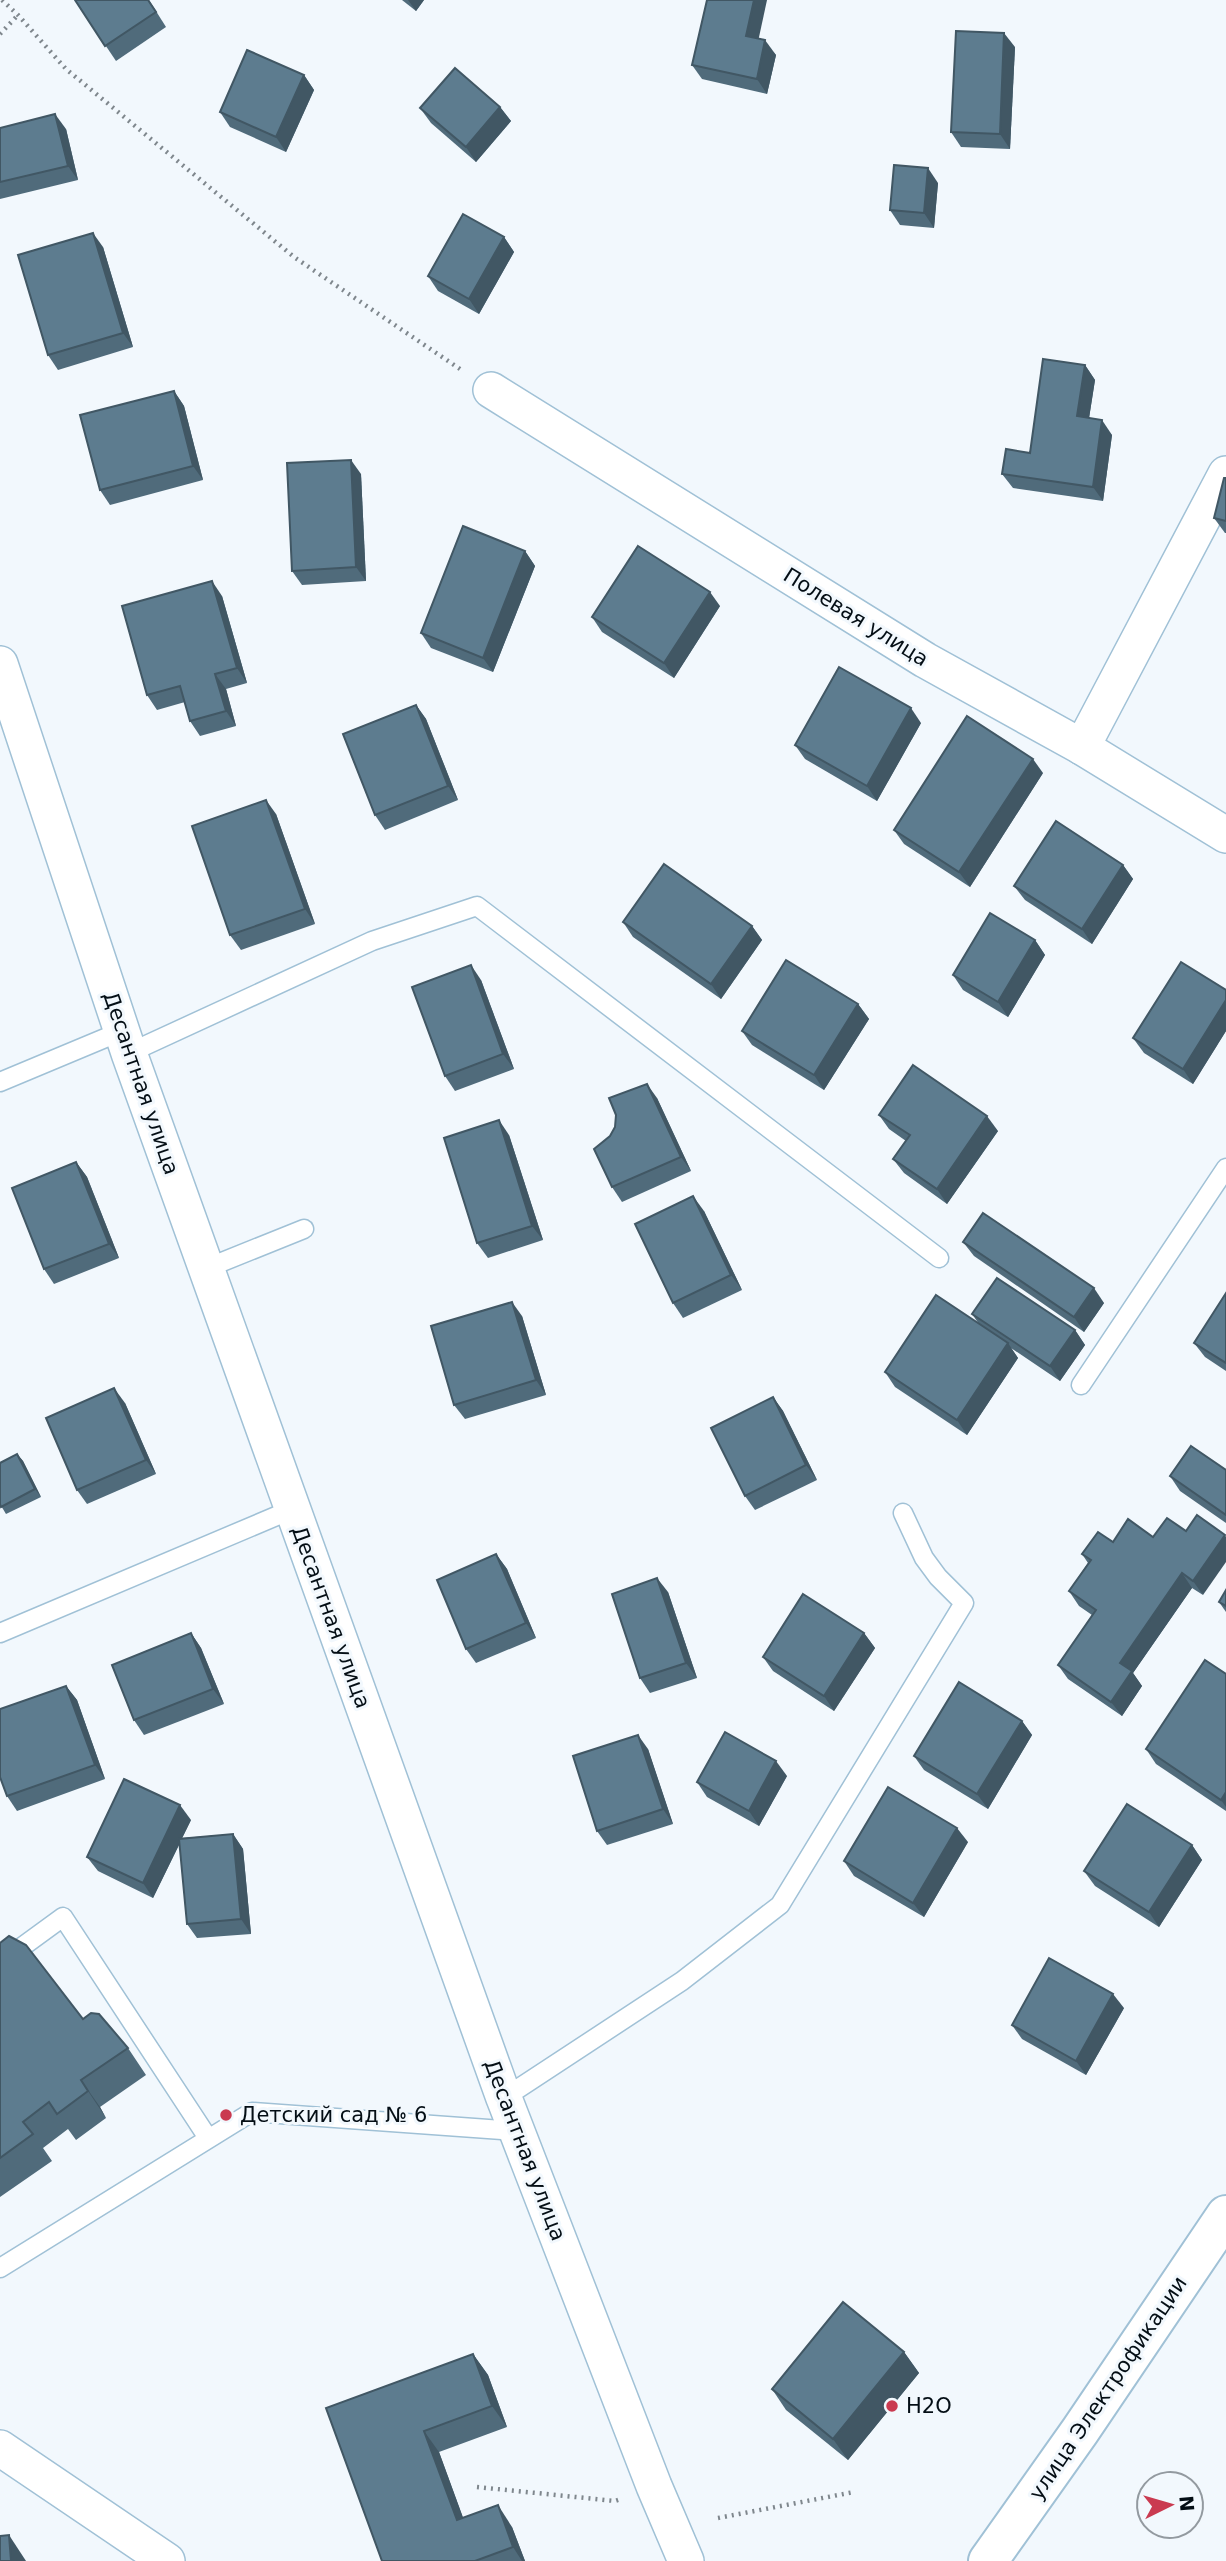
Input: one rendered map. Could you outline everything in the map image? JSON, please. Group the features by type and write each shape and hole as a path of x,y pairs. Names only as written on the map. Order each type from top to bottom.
{"main road":[{"name":"улица Электрофикации","path":"988,2561 1080,2431 1226,2214"}],"street":[{"name":"Полевая улица","path":"491,390 925,660 1082,747 1226,835"},
{"path":"1082,747 1226,474"},
{"name":"Десантная улица","path":"0,664 125,1042 504,2098 654,2486 686,2560"},
{"path":"0,2448 137,2550 167,2561"}],"lane":[{"path":"0,1082 125,1042 372,941 477,906 939,1258"},
{"path":"1081,1385 1226,1168"},
{"path":"207,1268 304,1229"},
{"path":"0,1633 293,1509"},
{"path":"504,2098 681,1982 780,1905 964,1603 938,1577 924,1558 903,1513"},
{"path":"0,1963 62,1917 208,2138"},
{"path":"0,2267 252,2112 517,2133"}],"path":[{"path":"2,0 66,69 294,257 491,390"},
{"path":"0,34 18,15"},
{"path":"477,2487 615,2501 654,2486"},
{"path":"718,2518 854,2493"}],"building":[{"path":"75,0 148,0 156,12 105,46"},
{"path":"707,0 754,0 746,36 765,40 757,79 692,65"},
{"path":"956,31 1004,33 1000,134 951,132"},
{"path":"247,50 304,75 276,137 220,112"},
{"path":"455,68 500,107 466,147 420,108"},
{"path":"55,114 68,166 0,182 0,128"},
{"path":"894,165 928,168 924,213 890,210"},
{"path":"463,214 504,237 469,299 428,276"},
{"path":"93,233 123,333 48,355 18,255"},
{"path":"1043,359 1085,365 1077,416 1102,420 1093,487 1002,474 1006,449 1030,453"},
{"path":"174,391 193,466 100,490 80,415"},
{"path":"351,460 356,567 292,571 287,463"},
{"path":"1226,478 1226,521 1214,518"},
{"path":"463,526 525,551 483,658 421,633"},
{"path":"638,546 710,592 664,663 592,617"},
{"path":"212,581 237,668 215,674 226,711 190,721 180,686 147,695 122,606"},
{"path":"839,667 911,708 867,786 795,745"},
{"path":"416,705 448,786 375,815 343,734"},
{"path":"967,716 1033,759 959,872 894,830"},
{"path":"266,800 305,909 230,935 192,826"},
{"path":"1056,821 1123,865 1082,929 1014,886"},
{"path":"664,864 752,926 711,984 623,922"},
{"path":"990,913 1035,940 998,1002 953,975"},
{"path":"786,960 858,1004 814,1075 742,1031"},
{"path":"1181,962 1226,990 1226,1000 1183,1069 1133,1038"},
{"path":"471,965 503,1054 445,1076 412,987"},
{"path":"913,1065 987,1116 937,1189 893,1159 910,1135 879,1115"},
{"path":"647,1084 681,1157 612,1187 594,1149 610,1136 615,1127 616,1115 609,1098"},
{"path":"499,1120 532,1226 477,1243 444,1138"},
{"path":"76,1162 109,1244 44,1269 12,1188"},
{"path":"693,1196 731,1275 673,1303 635,1224"},
{"path":"983,1213 1094,1288 1074,1317 963,1242"},
{"path":"997,1278 1075,1330 1050,1366 972,1314"},
{"path":"1226,1293 1226,1363 1194,1343"},
{"path":"936,1295 1008,1343 957,1420 885,1372"},
{"path":"512,1302 536,1380 454,1405 431,1326"},
{"path":"114,1388 146,1460 77,1490 46,1418"},
{"path":"773,1397 806,1465 745,1496 711,1428"},
{"path":"1191,1446 1226,1470 1226,1515 1170,1476"},
{"path":"17,1454 35,1489 1,1507 0,1463"},
{"path":"1197,1515 1225,1535 1193,1581 1182,1573 1120,1663 1132,1671 1111,1702 1058,1665 1096,1610 1069,1591 1091,1560 1082,1554 1098,1532 1113,1542 1128,1519 1153,1537 1167,1518 1186,1531"},
{"path":"496,1554 526,1623 466,1649 437,1580"},
{"path":"657,1578 686,1663 640,1678 612,1594"},
{"path":"1226,1590 1226,1606 1219,1602"},
{"path":"803,1594 864,1633 824,1696 763,1657"},
{"path":"191,1633 213,1689 134,1720 112,1665"},
{"path":"1205,1660 1226,1674 1226,1792 1221,1800 1146,1749"},
{"path":"959,1682 1022,1721 977,1794 914,1756"},
{"path":"66,1686 95,1765 7,1796 0,1777 0,1709"},
{"path":"725,1732 776,1761 749,1811 697,1782"},
{"path":"638,1735 663,1809 597,1831 573,1756"},
{"path":"124,1779 180,1805 143,1883 87,1857"},
{"path":"888,1787 957,1828 913,1903 844,1861"},
{"path":"1127,1804 1192,1845 1149,1912 1084,1871"},
{"path":"233,1834 241,1919 187,1924 179,1839"},
{"path":"9,1936 26,1945 83,2019 91,2013 99,2014 128,2048 81,2080 88,2091 57,2114 49,2102 23,2122 33,2134 0,2158 0,1943"},
{"path":"1049,1958 1113,1994 1076,2061 1012,2025"},
{"path":"843,2302 904,2352 833,2439 772,2389"},
{"path":"473,2354 492,2406 424,2431 457,2520 498,2505 513,2547 475,2561 382,2561 326,2408"},
{"path":"9,2535 11,2561 0,2561 0,2536"}],"place":[{"name":"Детский сад № 6","path":"226,2115"},
{"name":"H2O","path":"892,2406"}]}
